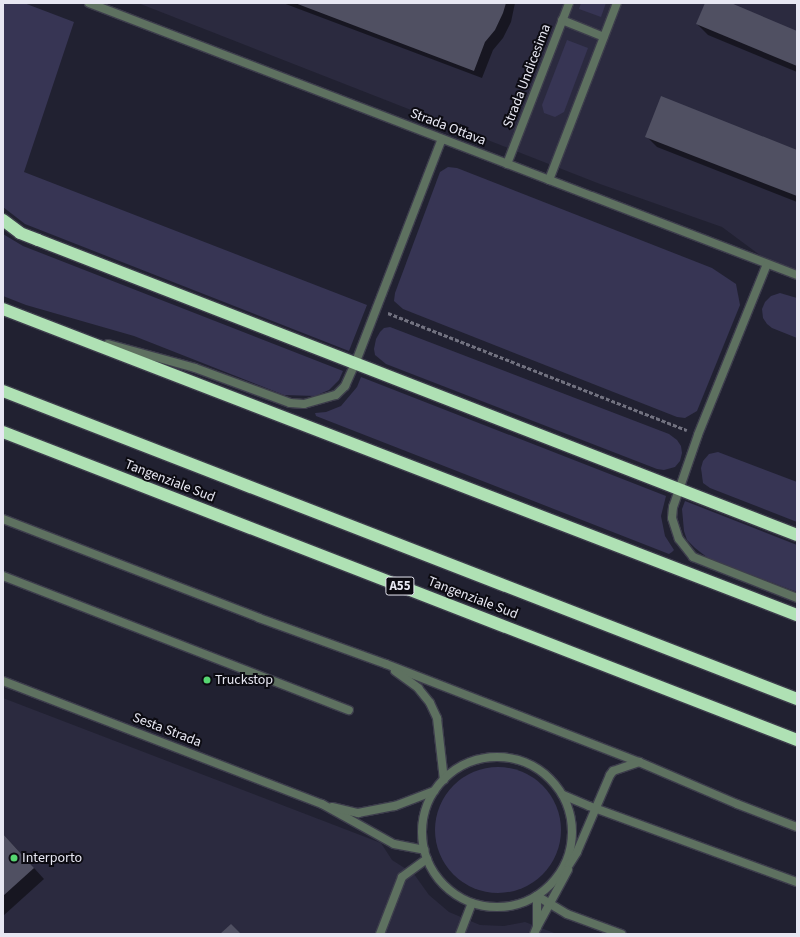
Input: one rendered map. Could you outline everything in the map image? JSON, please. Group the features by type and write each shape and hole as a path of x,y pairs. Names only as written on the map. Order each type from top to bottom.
{"highway":[{"path":"3,220 26,235 797,535"},
{"path":"3,309 797,615"},
{"name":"Tangenziale Sud","path":"3,391 797,699"},
{"name":"Tangenziale Sud","path":"3,432 797,740"}],"street":[{"name":"Strada Ottava","path":"89,3 797,275"},
{"name":"Strada Undicesima","path":"506,164 569,3"},
{"path":"549,180 617,3"},
{"name":"Strada Undicesima","path":"562,20 604,37"},
{"path":"62,331 195,368 290,403 304,404 336,395 345,386 355,364 442,139"},
{"path":"767,264 698,435 673,507 672,518 679,538 693,557 797,598"},
{"path":"3,518 252,615 386,664 639,762 737,804 797,827"},
{"path":"3,576 349,710"},
{"path":"386,664 418,688 430,703 437,718 444,780"},
{"name":"Sesta Strada","path":"3,681 322,804 358,813 395,806 434,791"},
{"path":"552,883 567,860 572,834 572,820 563,795 548,777 529,764 507,758 484,758 462,766 444,780 434,791 426,810 422,829 424,850 427,859 434,873 444,886 457,896 472,903 488,907 505,907 522,903 537,896 552,883 570,864 577,852"},
{"path":"536,931 577,852 610,775 614,771 639,762"},
{"path":"563,795 797,882"},
{"name":"Sesta Strada","path":"322,804 394,844 424,850"},
{"path":"380,934 402,877 427,859"},
{"path":"537,896 567,914 621,934"},
{"path":"536,931 537,896"},
{"path":"460,934 472,903"}],"path":[{"path":"376,308 698,435"}],"shaded area":[{"path":"3,3 24,3 74,22 24,172 367,305 349,351 25,224 3,207"},
{"path":"138,3 797,3 797,276 776,267 722,227 600,184"},
{"path":"581,3 606,3 601,17 579,9"},
{"path":"567,40 588,48 564,112 555,117 544,113 542,105"},
{"path":"448,167 457,168 712,268 736,284 740,305 697,411 685,418 677,417 403,309 394,301 395,293 440,172"},
{"path":"3,234 23,246 343,371 339,380 329,390 315,396 284,395 134,336 26,305 3,296"},
{"path":"780,293 797,298 797,338 772,328 763,318 762,309 765,302 771,296"},
{"path":"390,327 669,434 677,440 681,446 682,453 680,461 675,467 664,470 657,469 386,364 375,355 374,349 376,339 380,332 384,328"},
{"path":"361,377 666,496 661,516 665,536 674,550 669,554 316,416 315,413 326,412 341,406 357,387"},
{"path":"718,452 797,482 797,522 710,488 703,483 701,468 703,461 709,454"},
{"path":"685,501 797,545 797,592 708,558 695,548 687,540 684,531 682,509"},
{"path":"3,698 381,843 392,860 414,874 429,895 449,912 480,925 504,926 525,922 557,934 3,934"},
{"path":"492,767 504,767 522,771 543,785 557,806 561,830 557,854 543,875 522,889 504,893 492,893 474,889 453,875 439,854 435,836 435,824 439,806 453,785 474,771"}],"building":[{"path":"295,3 506,3 495,30 485,42 474,71"},
{"path":"705,3 731,3 797,31 797,66 696,24"},
{"path":"661,96 797,150 797,196 645,137"},
{"name":"Interporto","path":"3,834 34,868 3,896"},
{"path":"231,924 241,934 220,934"}],"place":[{"name":"Truckstop","path":"207,680"},
{"name":"Interporto","path":"14,858"}]}
